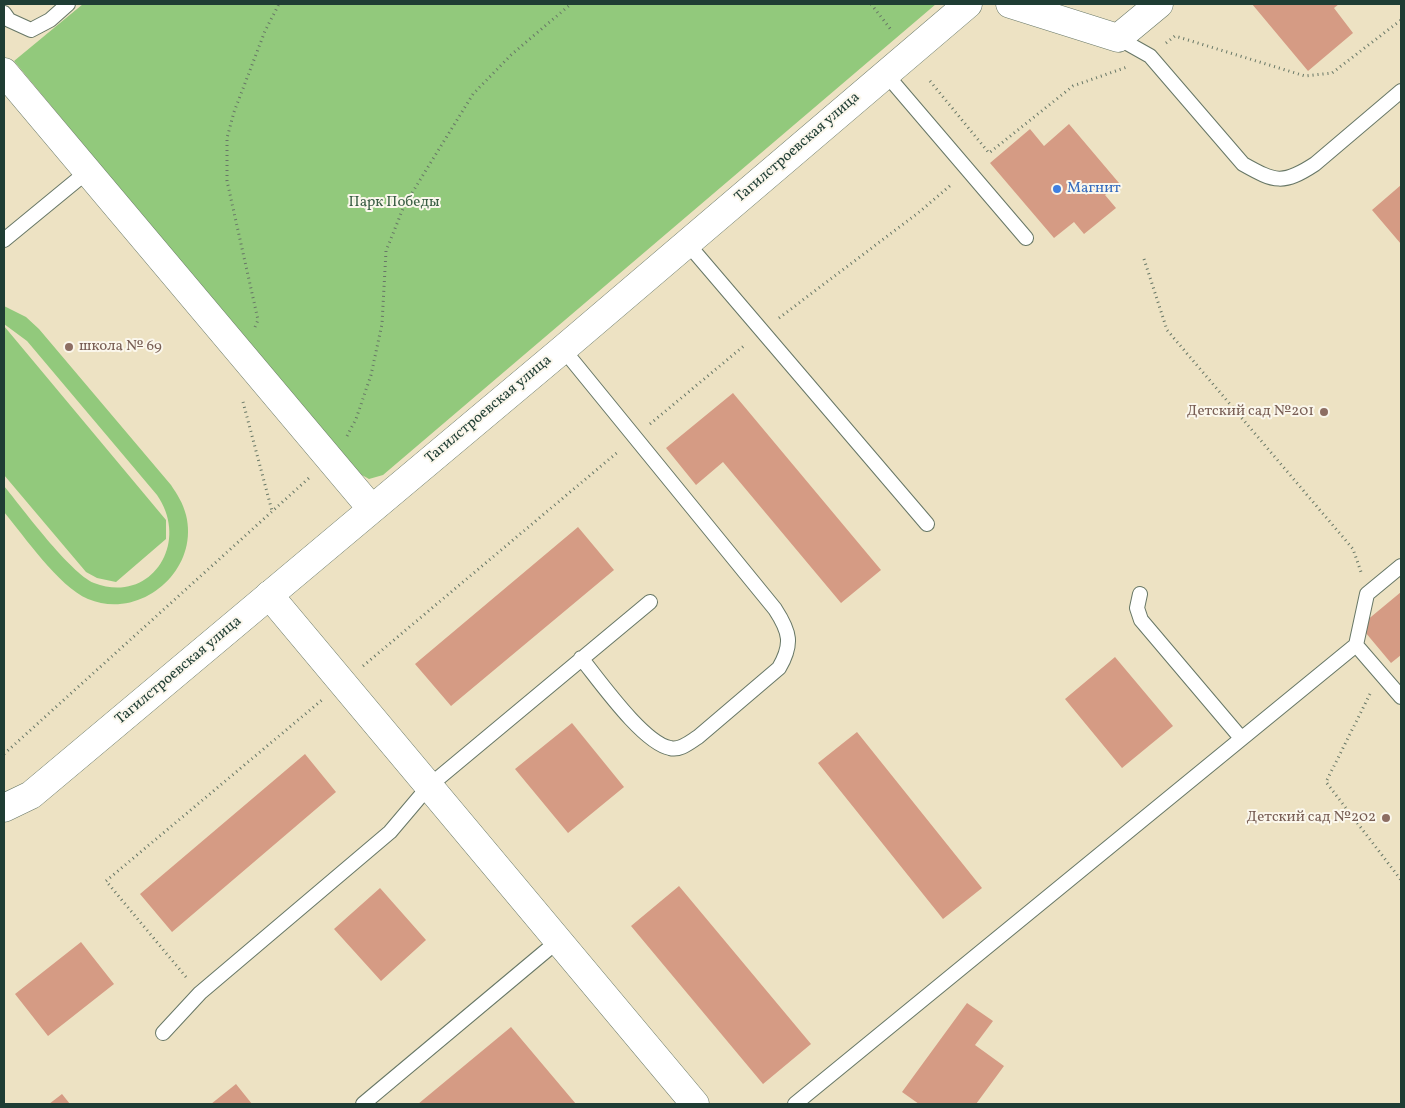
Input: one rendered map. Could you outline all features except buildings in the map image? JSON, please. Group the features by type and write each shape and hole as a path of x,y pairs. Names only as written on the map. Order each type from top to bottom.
{"street":[{"name":"Тагилстроевская улица","path":"4,808 31,795 371,508 563,349 968,4"},
{"path":"1010,4 1118,38 1159,4"},
{"path":"4,72 371,508"},
{"path":"269,595 695,1104"}],"lane":[{"path":"4,13 9,20 31,30 50,20 68,4"},
{"path":"1118,38 1150,56 1243,164 1262,175 1284,180 1299,174 1314,164 1401,91"},
{"path":"885,74 1026,238"},
{"path":"4,240 88,171"},
{"path":"687,243 927,524"},
{"path":"563,349 784,623 789,638 787,654 779,668 698,737 684,746 672,749 658,744 645,734 581,658"},
{"path":"795,1104 1356,645 1367,594 1401,566"},
{"path":"1140,594 1137,608 1142,620 1241,738"},
{"path":"163,1033 200,993 390,832 429,786 650,602"},
{"path":"1356,645 1401,697"},
{"path":"364,1104 559,940"}],"path":[{"path":"241,352 258,320 228,181 227,138 234,112 279,4"},
{"path":"200,993 106,881 762,331 918,213 989,153"},
{"path":"1144,259 1167,330 1354,549 1367,594"},
{"path":"242,399 272,512"},
{"path":"1380,673 1326,782 1401,880"}],"green space":[{"name":"Парк Победы","path":"83,4 936,4 383,475 369,479 353,470 14,61"},
{"path":"4,306 26,317 39,329 171,485 182,503 186,515 188,536 184,555 175,572 162,586 146,597 127,603 108,604 88,599 77,593 43,560 4,512 4,486 72,567 94,583 114,588 132,585 148,578 159,566 167,550 169,533 166,514 157,495 27,341 4,324"},
{"path":"4,326 166,520 166,539 116,582 97,578 86,572 4,475"}],"place":[{"name":"Магнит","path":"1057,189"},
{"name":"школа № 69","path":"69,347"},
{"name":"Детский сад №201","path":"1324,412"},
{"name":"Детский сад №202","path":"1386,818"}]}
